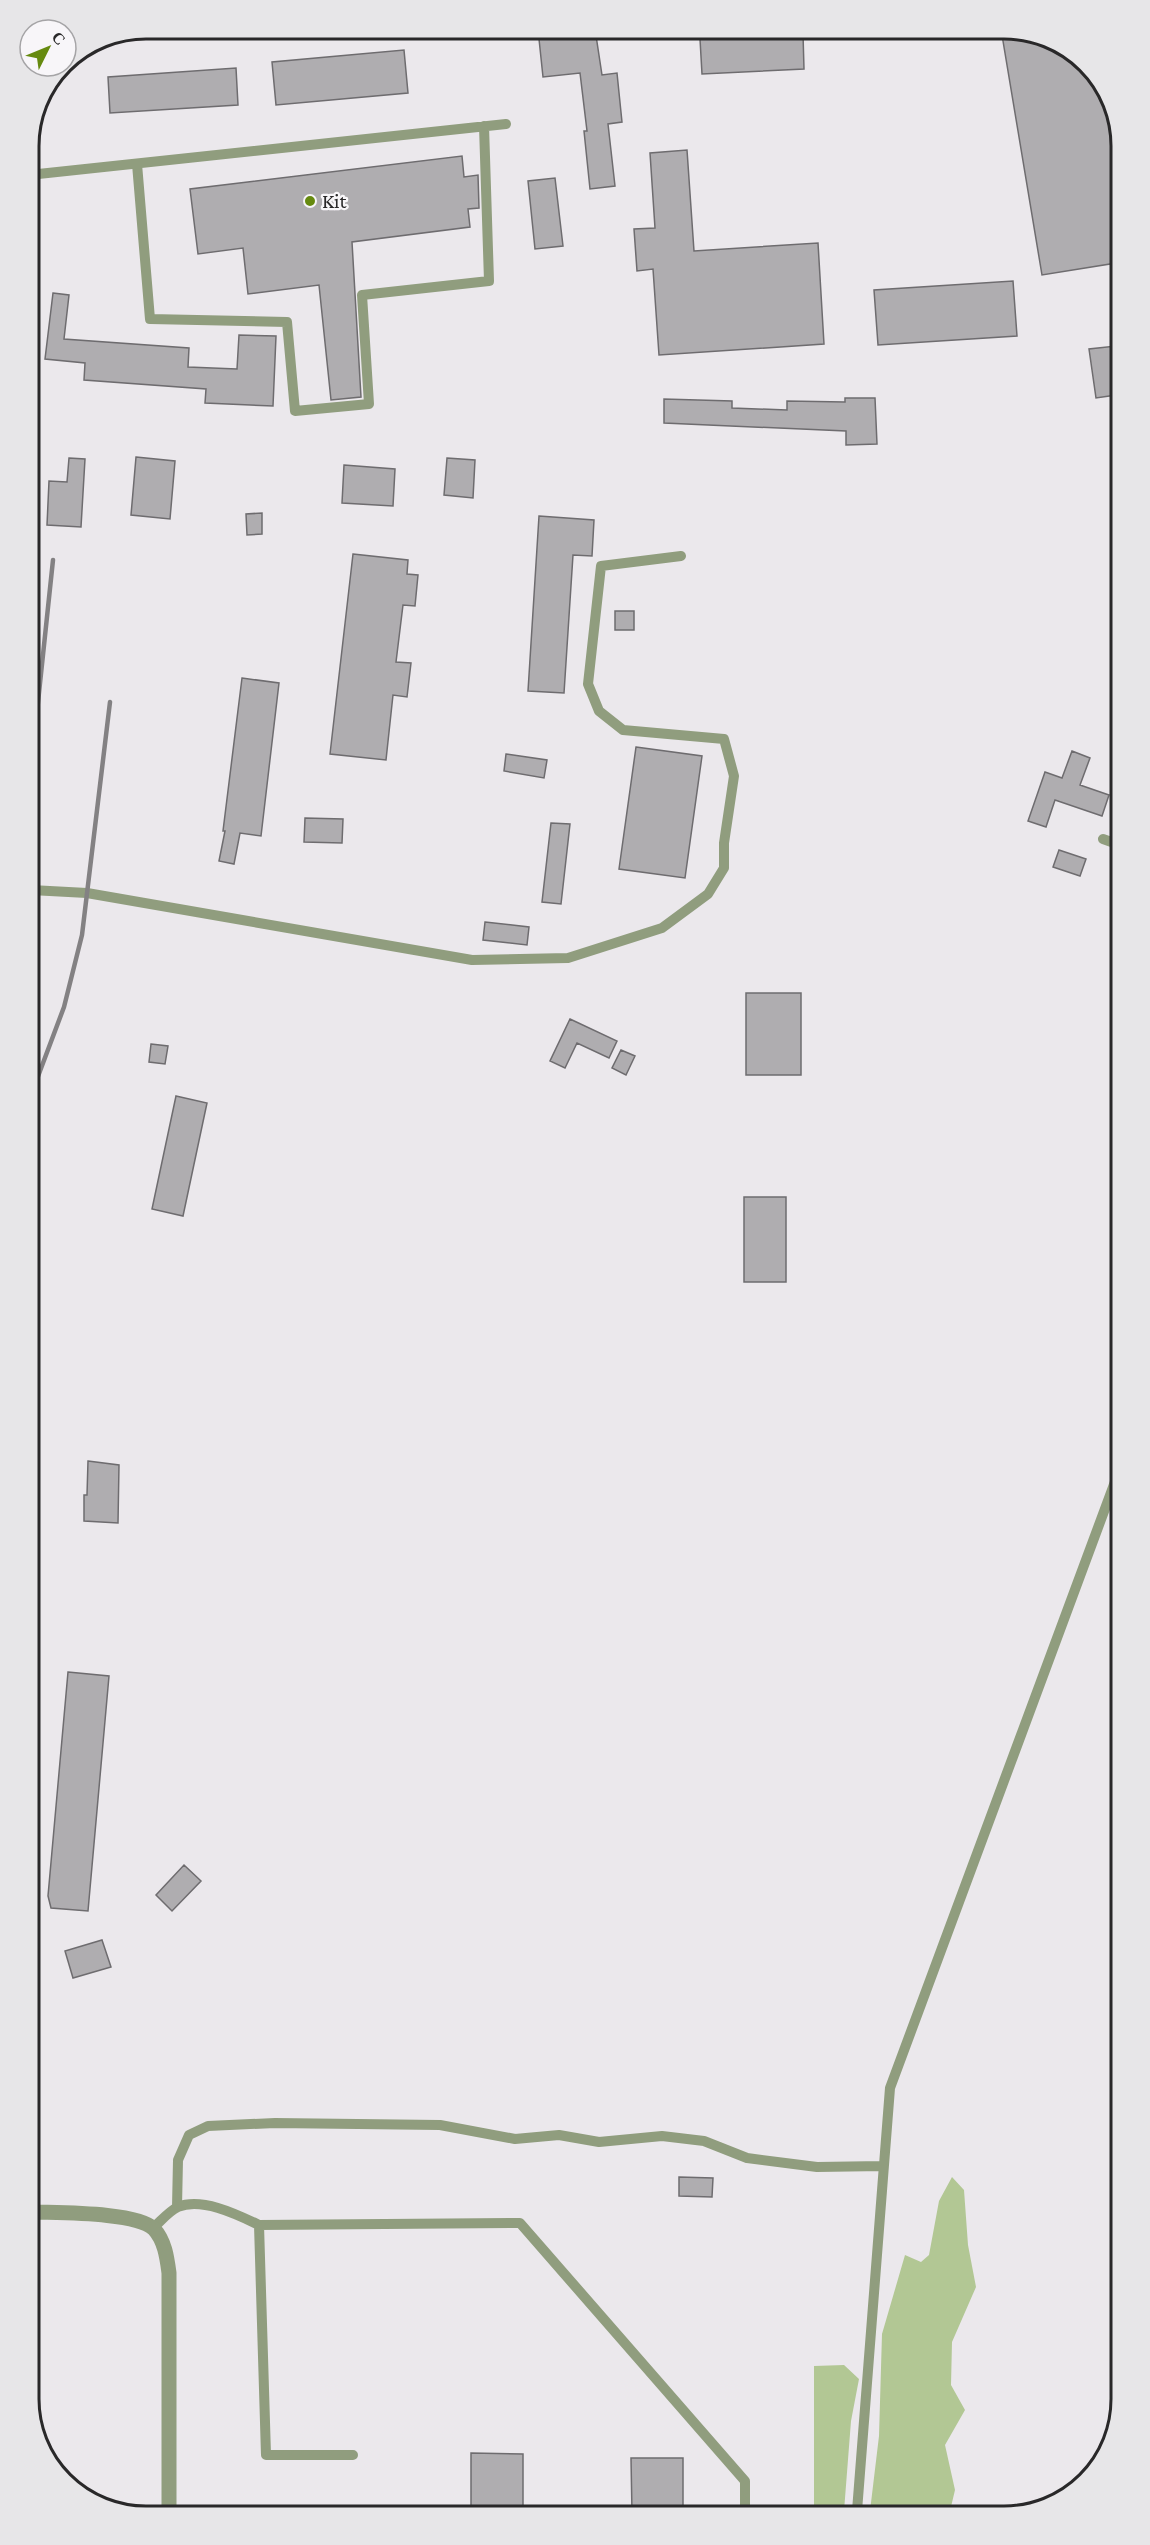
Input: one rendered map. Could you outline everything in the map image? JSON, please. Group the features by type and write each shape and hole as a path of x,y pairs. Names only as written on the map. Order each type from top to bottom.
{"street":[{"path":"39,2212 113,2216 153,2228 165,2247 169,2273 169,2506"}],"lane":[{"path":"39,174 506,124"},
{"path":"137,164 150,319 287,322 295,411 369,404 362,295 489,281 484,126"},
{"path":"39,890 87,893 472,960 568,958 662,928 708,894 724,868 724,843 734,776 724,739 622,730 599,711 588,684 602,566 681,556"},
{"path":"1103,839 1111,842"},
{"path":"857,2506 890,2088 1111,1493"},
{"path":"177,2207 177,2160 189,2135 208,2126 275,2123 440,2125 515,2139 559,2135 599,2142 662,2136 704,2141 747,2158 759,2160 816,2167 883,2166"},
{"path":"153,2228 177,2207 218,2207 259,2225 520,2223 746,2481 745,2506"},
{"path":"259,2225 266,2455 353,2455"}],"green space":[{"path":"952,2177 964,2190 968,2245 976,2287 952,2342 951,2385 965,2410 945,2445 955,2490 951,2506 871,2506 879,2436 882,2334 905,2255 921,2262 929,2255 939,2201"},
{"path":"844,2365 859,2379 851,2421 844,2506 814,2506 814,2366"}],"building":[{"path":"539,39 597,39 602,75 617,73 622,122 608,124 615,186 590,189 584,131 587,131 580,73 543,77"},
{"path":"700,39 803,39 804,69 702,74"},
{"path":"1003,39 1025,41 1045,47 1080,70 1103,105 1110,132 1111,264 1042,275"},
{"path":"404,50 408,93 276,105 272,62"},
{"path":"236,68 238,105 110,113 108,77"},
{"path":"687,150 694,251 818,243 824,344 659,355 653,269 637,271 634,229 655,228 650,153"},
{"path":"462,156 464,177 478,175 479,208 468,209 470,227 352,242 361,397 331,400 319,285 248,294 243,248 198,254 190,189"},
{"path":"555,178 563,246 535,249 528,181"},
{"path":"1013,281 1017,336 878,345 874,290"},
{"path":"53,293 69,295 64,339 189,348 188,367 237,369 239,335 276,336 273,406 205,403 206,389 84,380 85,363 45,359"},
{"path":"1111,347 1111,396 1096,398 1089,349"},
{"path":"845,398 875,398 877,444 846,445 846,431 664,423 664,399 732,401 732,408 787,410 787,401 845,402"},
{"path":"136,457 175,461 170,519 131,515"},
{"path":"69,458 85,459 81,527 47,525 49,481 67,482"},
{"path":"447,458 475,460 473,498 444,495"},
{"path":"344,465 395,469 393,506 342,503"},
{"path":"262,513 262,534 247,535 246,514"},
{"path":"539,516 594,520 592,556 573,555 564,693 528,691"},
{"path":"353,554 408,560 407,574 418,575 415,606 403,605 396,662 411,663 407,697 393,695 386,760 330,754"},
{"path":"615,611 634,611 634,630 615,630"},
{"path":"242,678 279,683 261,836 240,833 234,864 219,861 225,831 223,831"},
{"path":"636,747 702,756 685,878 619,869"},
{"path":"1072,751 1090,758 1080,785 1109,795 1102,816 1055,800 1046,827 1028,821 1045,772 1062,778"},
{"path":"506,754 547,760 544,778 504,771"},
{"path":"305,818 343,819 342,843 304,842"},
{"path":"551,823 570,824 561,904 542,902"},
{"path":"1059,850 1086,859 1080,876 1053,867"},
{"path":"485,922 529,927 527,945 483,940"},
{"path":"746,993 801,993 801,1075 746,1075"},
{"path":"570,1019 617,1041 609,1058 577,1043 565,1068 550,1061"},
{"path":"151,1044 168,1046 165,1064 149,1062"},
{"path":"621,1050 635,1056 626,1075 612,1068"},
{"path":"176,1096 207,1103 183,1216 152,1209"},
{"path":"744,1197 786,1197 786,1282 744,1282"},
{"path":"88,1461 119,1465 118,1523 84,1521"},
{"path":"68,1672 109,1676 88,1911 51,1908 48,1896"},
{"path":"184,1865 201,1881 172,1911 156,1895"},
{"path":"102,1940 111,1967 73,1978 65,1951"},
{"path":"679,2177 713,2178 712,2197 679,2196"},
{"path":"471,2453 523,2454 523,2506 471,2506"},
{"path":"631,2458 683,2458 683,2506 632,2506"}],"railway":[{"path":"39,693 53,560"},
{"path":"39,1074 64,1007 82,935 110,702"}],"place":[{"name":"Kit","path":"310,201"}]}
